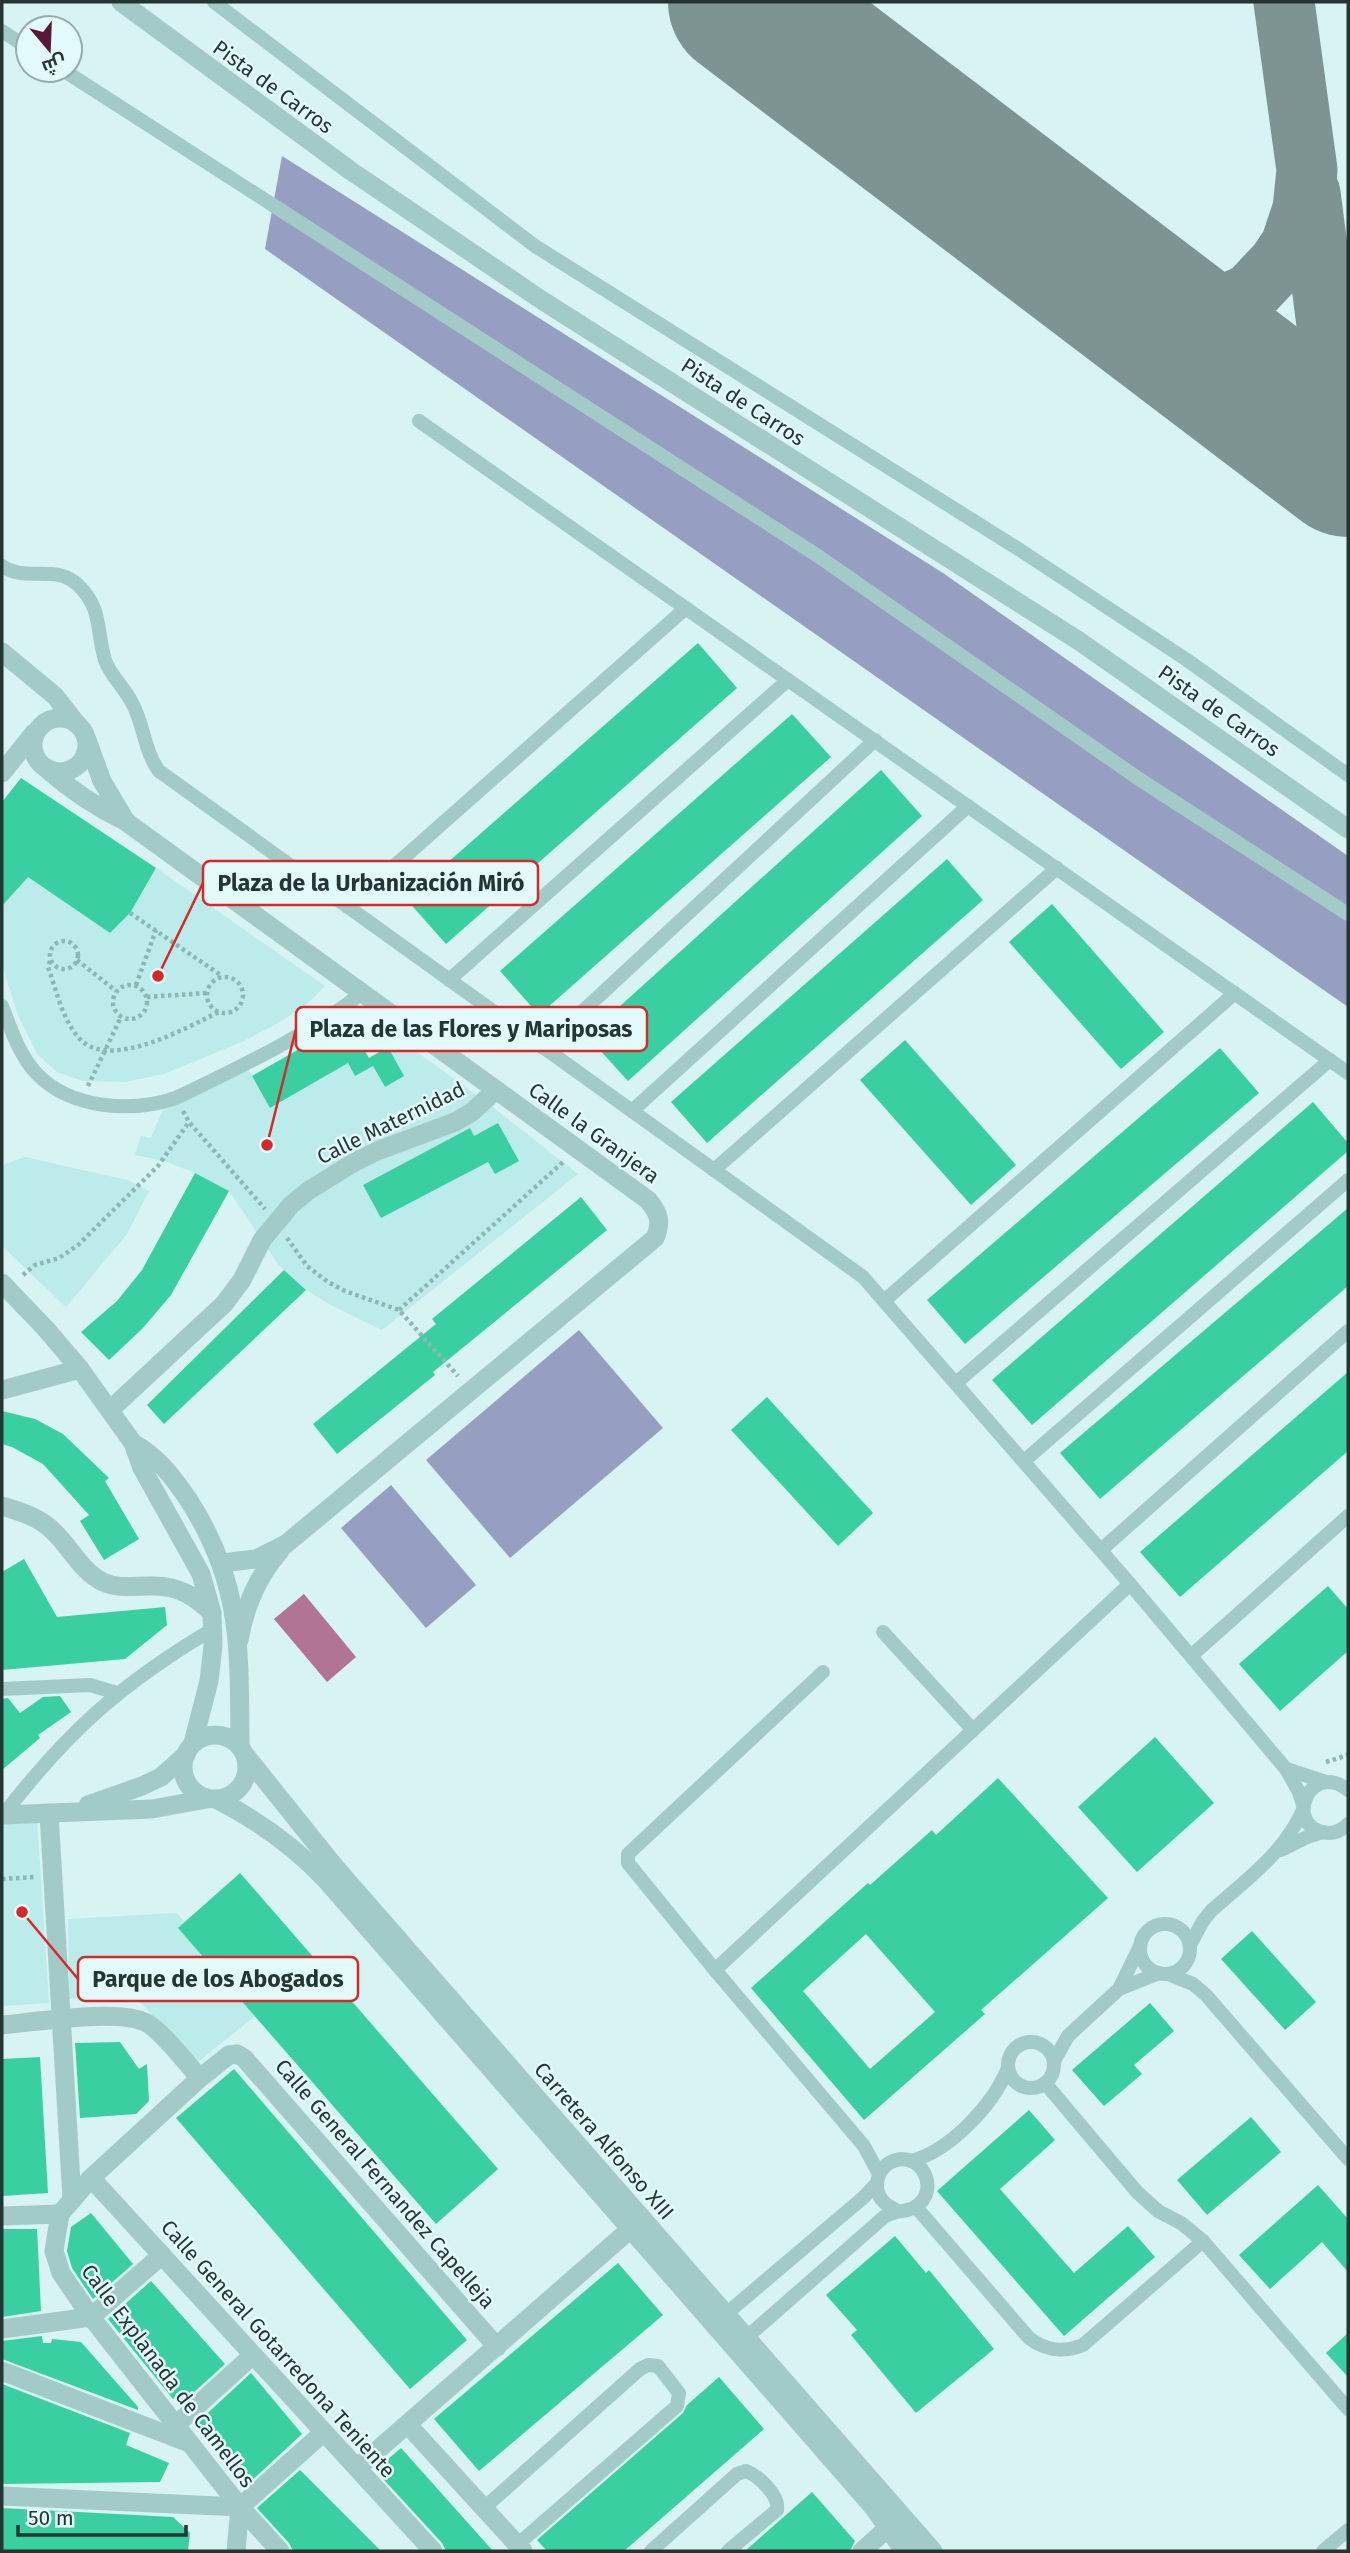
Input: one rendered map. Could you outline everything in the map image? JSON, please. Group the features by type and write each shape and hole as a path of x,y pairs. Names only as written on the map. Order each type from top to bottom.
{"street":[{"name":"Pista de Carros","path":"121,2 351,172 551,306 1079,641 1348,829"},
{"name":"Calle la Granjera","path":"2,652 61,702 81,730 103,781 125,821"},
{"path":"40,686 40,727 32,750 45,768"},
{"path":"55,718 66,718 81,730 85,755 74,769 65,772 17,765 4,770 40,727 55,718"},
{"name":"Calle la Granjera","path":"45,768 80,796 125,821 648,1200 658,1211 660,1226 655,1238 286,1544 266,1569 250,1598 239,1641"},
{"name":"Calle Maternidad","path":"110,1410 224,1304 242,1280 262,1240 291,1205 353,1163 455,1122 472,1112 496,1090"},
{"path":"6,1287 80,1369 133,1443 142,1468 201,1574 213,1621 209,1681 183,1766 189,1786 197,1794 212,1799"},
{"path":"2,1390 80,1369"},
{"path":"3,1814 152,1809 226,1798 237,1791 245,1781 248,1768 243,1750 239,1641 222,1563 179,1485 155,1458 133,1443"},
{"path":"2,1506 37,1518 53,1531 92,1575 105,1583 119,1587 172,1588 187,1593 213,1621"},
{"name":"Calle la Granjera","path":"222,1563 256,1559 286,1544"},
{"path":"57,1812 142,1786 161,1777 204,1737 216,1735 229,1738 243,1750"},
{"name":"Carretera Alfonso XIII","path":"243,1750 344,1877 637,2224 898,2525 933,2551"},
{"name":"Carretera Alfonso XIII","path":"212,1799 266,1827 313,1866 637,2224 726,2314 898,2525 904,2551"},
{"name":"Calle Explanada de Camellos","path":"57,1812 52,1876 67,2128 66,2206 54,2251 61,2273 91,2316 240,2507 280,2551"},
{"path":"2,2025 111,2015 131,2016 148,2024 200,2077 91,2178 66,2206 2,2216"},
{"name":"Calle General Fernandez Capelleja","path":"200,2077 229,2055 237,2054 244,2058 497,2347"},
{"name":"Calle General Gotarredona Teniente","path":"91,2178 433,2551"},
{"path":"357,2468 637,2224"},
{"path":"2,2329 91,2316 162,2255"},
{"path":"176,2425 253,2355"},
{"path":"2,2371 190,2444"},
{"path":"408,2425 520,2548"},
{"path":"236,2551 240,2507 324,2432"},
{"path":"2,2496 240,2507"},
{"path":"862,2551 898,2525 916,2551"}],"lane":[{"path":"214,2 546,254 1020,550 1187,660 1348,775"},
{"path":"84,84 818,556 1139,779 1348,914"},
{"path":"419,421 1348,1073"},
{"path":"2,566 22,574 55,573 66,576 77,584 99,620 106,664 140,718 150,755 159,771 863,1277 1101,1550 1286,1769 1299,1792 1312,1827 1348,1841"},
{"path":"348,907 686,608"},
{"path":"449,980 788,680"},
{"path":"543,1048 874,740"},
{"path":"632,1111 968,806"},
{"path":"714,1171 1057,868"},
{"path":"2,1006 19,1046 36,1073 57,1090 81,1100 118,1106 144,1106 176,1098 287,1042 334,1014 361,993"},
{"path":"884,1301 1235,993"},
{"path":"956,1383 1330,1060"},
{"path":"1024,1461 1348,1180"},
{"path":"1101,1550 1348,1331"},
{"path":"1191,1656 1348,1516"},
{"path":"715,1970 1130,1584"},
{"path":"3,1814 66,1740 117,1693 213,1621"},
{"path":"883,1632 973,1730"},
{"path":"823,1672 628,1854 628,1863 864,2146 878,2178 881,2200 896,2210 916,2207 924,2199 928,2189 927,2178 939,2150"},
{"path":"2,1689 90,1685 117,1693"},
{"path":"1286,1769 1348,1790"},
{"path":"1119,1989 1184,1966 1203,1921 1276,1853 1296,1825 1312,1788 1348,1775"},
{"path":"1276,1853 1307,1837 1342,1830 1348,1824"},
{"path":"1054,2061 1068,2036 1119,1989 1148,1931 1211,1911"},
{"path":"1172,1925 1187,1936 1196,1973 1206,1995"},
{"path":"1140,1946 1145,1963 1193,1984 1206,1995 1348,2159"},
{"path":"1042,2045 1068,2036"},
{"path":"864,2146 893,2161 911,2161 939,2150 992,2100 1008,2068 1008,2060 1018,2046 1034,2042 1042,2045 1050,2052 1054,2061 1054,2069 1045,2083 1033,2088 1016,2082 1008,2068"},
{"path":"1045,2083 1137,2192 1158,2211 1181,2223 1203,2241 1348,2409"},
{"path":"992,2100 1026,2087"},
{"path":"726,2314 864,2197 885,2166 893,2161"},
{"path":"911,2161 918,2165 927,2178"},
{"path":"916,2207 1029,2338 1047,2348 1063,2350 1083,2345 1203,2241"},
{"path":"747,2337 875,2225 896,2210"},
{"path":"484,2508 640,2369 648,2364 658,2366 679,2393 677,2406 520,2548"},
{"path":"651,2551 737,2474 746,2471 755,2476 776,2498 778,2506 728,2551"},
{"path":"1323,2551 1348,2530"}],"path":[{"path":"116,991 77,960 75,947 64,941 52,948 48,967 69,1023 79,1038 89,1045 107,1049 148,1045 219,1012 231,1012 243,999 239,983 223,976 130,913"},
{"path":"136,985 156,930"},
{"path":"50,961 62,970 71,967 77,960"},
{"path":"219,1012 209,1005 207,993 212,982 223,976"},
{"path":"124,985 136,985 147,997 146,1007 139,1017 121,1017 113,1008 116,991 124,985"},
{"path":"147,997 207,993"},
{"path":"81,1100 121,1017"},
{"path":"6,1287 36,1265 59,1258 78,1245 158,1166 189,1122"},
{"path":"470,1389 399,1310 577,1149"},
{"path":"2,1879 52,1876"}],"shaded area":[{"path":"282,156 943,573 1348,856 1348,1007 265,249"},
{"path":"156,868 325,986 307,1004 280,1022 244,1041 164,1074 125,1082 83,1081 57,1072 37,1054 18,1015 2,965 2,906 28,877 110,933 130,913"},
{"path":"396,1037 485,1101 578,1174 382,1330 306,1290 278,1264 229,1191 164,1161 135,1155 141,1136 151,1138 162,1111 248,1069 271,1108 348,1063 355,1076 373,1066 385,1087 388,1047"},
{"path":"25,1157 127,1180 149,1191 127,1234 66,1307 2,1246 2,1165"},
{"path":"579,1330 663,1428 510,1558 426,1460"},
{"path":"391,1485 476,1585 426,1628 341,1528"},
{"path":"304,1594 356,1657 327,1682 274,1619"},
{"path":"37,1818 49,2003 2,2006 2,1821"},
{"path":"177,1913 260,2012 197,2063 142,2004 130,1998 114,1996 69,1999 68,1919"}],"building":[{"path":"698,643 737,688 446,944 406,899"},
{"path":"792,714 831,757 539,1015 500,971"},
{"path":"881,770 922,816 628,1081 587,1036"},
{"path":"21,778 156,868 130,913 110,933 28,877 2,906 2,802"},
{"path":"947,859 983,900 707,1143 671,1102"},
{"path":"1052,904 1164,1032 1121,1069 1009,942"},
{"path":"329,1032 343,1054 340,1049 358,1039 369,1058 388,1047 404,1076 385,1087 373,1066 355,1076 348,1063 270,1108 252,1076"},
{"path":"905,1040 1016,1165 971,1205 860,1080"},
{"path":"1220,1048 1259,1093 965,1344 927,1300"},
{"path":"1313,1102 1348,1143 1348,1151 1032,1425 992,1380"},
{"path":"498,1123 519,1161 495,1174 488,1162 381,1218 363,1185 470,1128 474,1136"},
{"path":"195,1173 229,1191 171,1295 142,1329 109,1360 81,1332 117,1301 142,1270"},
{"path":"581,1197 607,1230 337,1454 313,1424 436,1324 432,1319"},
{"path":"1348,1208 1348,1286 1100,1499 1060,1453"},
{"path":"284,1270 306,1290 164,1424 147,1405"},
{"path":"1348,1372 1348,1451 1180,1597 1140,1552"},
{"path":"767,1397 873,1513 838,1546 731,1430"},
{"path":"2,1411 35,1419 63,1434 109,1478 105,1481 139,1539 104,1560 80,1521 89,1515 43,1464 2,1444"},
{"path":"24,1559 57,1617 165,1607 167,1625 125,1659 2,1670 2,1572"},
{"path":"1328,1586 1348,1609 1348,1651 1280,1711 1239,1664"},
{"path":"60,1696 71,1712 38,1735 40,1738 2,1770 2,1699 8,1698 20,1713 43,1697"},
{"path":"1155,1737 1214,1803 1137,1872 1078,1807"},
{"path":"998,1778 1108,1898 981,2010 985,2014 864,2120 751,1988 868,1883 870,1885 932,1830 936,1835","holes":["866,1934 935,2012 870,2069 803,1991"]},
{"path":"240,1873 498,2169 436,2224 178,1928"},
{"path":"1252,1931 1316,2002 1285,2030 1221,1959"},
{"path":"1150,2003 1174,2031 1134,2065 1142,2074 1104,2106 1072,2070"},
{"path":"120,2042 139,2069 147,2064 149,2101 136,2114 80,2118 75,2043"},
{"path":"40,2057 48,2193 2,2196 2,2059"},
{"path":"234,2069 467,2340 410,2389 176,2118"},
{"path":"1029,2110 1055,2140 1000,2189 1074,2273 1128,2226 1155,2257 1064,2336 937,2191"},
{"path":"1251,2117 1281,2152 1207,2215 1177,2180"},
{"path":"1318,2185 1348,2219 1348,2272 1322,2242 1270,2289 1239,2255"},
{"path":"91,2213 133,2264 93,2299 72,2268 67,2251 71,2227"},
{"path":"2,2229 37,2229 41,2311 2,2317"},
{"path":"895,2236 926,2273 929,2270 994,2349 916,2413 851,2335 857,2330 826,2295"},
{"path":"618,2263 663,2315 479,2471 434,2419"},
{"path":"151,2281 225,2364 182,2403 177,2396 173,2399 108,2319"},
{"path":"1348,2333 1348,2377 1326,2353"},
{"path":"42,2336 43,2343 51,2343 52,2339 81,2342 138,2410 2,2359 2,2341"},
{"path":"251,2373 302,2434 249,2483 198,2422"},
{"path":"719,2377 764,2429 624,2551 547,2551 537,2540 683,2413 687,2405"},
{"path":"2,2384 130,2433 126,2445 169,2463 160,2482 2,2484"},
{"path":"401,2448 493,2551 446,2551 442,2543 375,2470"},
{"path":"300,2470 381,2551 293,2551 257,2508"},
{"path":"812,2492 855,2541 850,2551 745,2551"},
{"path":"2,2508 173,2517 190,2533 188,2551 2,2551"}],"taxiway":[{"path":"1122,289 1153,303 1197,310 1216,309 1250,294 1279,263 1291,245 1303,209 1307,170 1284,2"},
{"path":"1310,193 1336,394 1348,432"}],"runway":[{"path":"744,2 1348,461"}],"place":[{"name":"Plaza de la Urbanización Miró","path":"158,976"},
{"name":"Plaza de las Flores y Mariposas","path":"267,1145"},
{"name":"Parque de los Abogados","path":"22,1912"}]}
